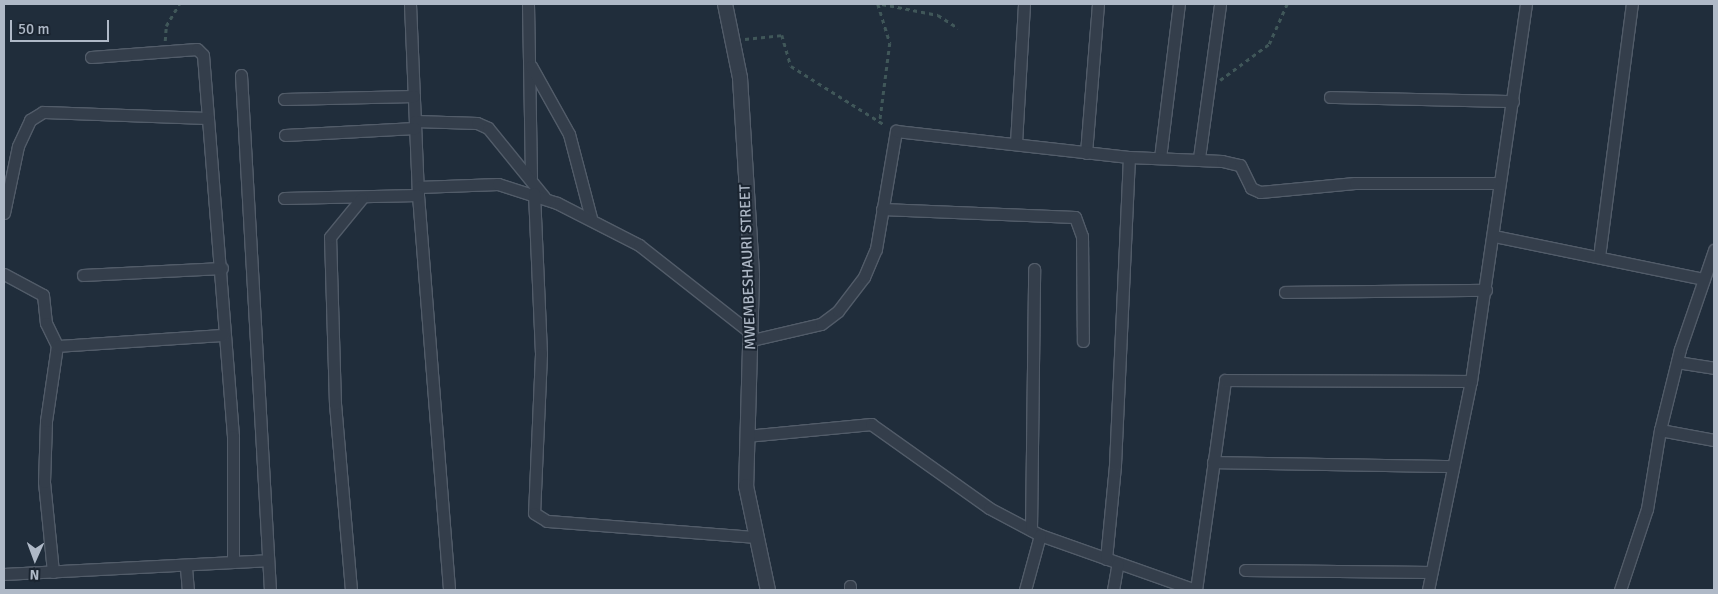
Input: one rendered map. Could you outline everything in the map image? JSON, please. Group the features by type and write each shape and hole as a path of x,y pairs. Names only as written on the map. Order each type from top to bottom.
{"street":[{"path":"410,4 418,191 449,590"},
{"path":"528,4 531,177"},
{"name":"MWEMBESHAURI STREET","path":"725,4 740,78 752,337 746,436 754,537 768,590"},
{"path":"1016,143 1024,4"},
{"path":"1086,153 1098,4"},
{"path":"1160,158 1179,4"},
{"path":"1198,158 1220,4"},
{"path":"1428,590 1471,381 1494,236 1499,183 1526,4"},
{"path":"1599,257 1632,4"},
{"path":"91,57 164,53 197,49 203,55 222,268 224,335 234,436 233,562"},
{"path":"530,65 572,141 591,218"},
{"path":"241,75 266,560 270,590"},
{"path":"284,99 414,96"},
{"path":"1330,97 1513,100"},
{"path":"4,213 18,146 30,120 43,112 208,118"},
{"path":"285,134 415,125 476,123 488,128 531,177 539,195 541,354 534,513 547,521 754,537"},
{"path":"284,198 362,198 482,182 539,195 591,218 639,245 752,337 804,330 838,311 864,277 876,249 893,133 1016,143 1129,158 1198,158 1240,165 1251,188 1260,192 1355,183 1499,183"},
{"path":"1106,559 1115,465 1129,158"},
{"path":"351,590 335,404 330,237 362,198"},
{"path":"882,209 1075,217 1082,236 1083,341"},
{"path":"1494,236 1704,279"},
{"path":"1620,590 1647,509 1660,430 1677,362 1714,250"},
{"path":"83,275 222,268"},
{"path":"1025,590 1035,532 1034,269"},
{"path":"4,274 42,296 46,323 57,346 46,412 45,465 53,572"},
{"path":"1286,292 1486,290"},
{"path":"57,346 224,335"},
{"path":"1677,362 1714,368"},
{"path":"746,436 871,424 989,508 1035,532 1196,590 1223,383 1228,378 1471,381"},
{"path":"1660,430 1714,440"},
{"path":"1213,462 1453,466"},
{"path":"4,574 186,568 266,560"},
{"path":"1113,590 1118,563"},
{"path":"186,568 188,590"},
{"path":"1245,570 1431,572"}],"path":[{"path":"164,53 166,26 179,4"},
{"path":"878,4 890,43 880,121"},
{"path":"882,4 938,15 958,28"},
{"path":"1208,87 1269,44 1287,4"},
{"path":"733,41 782,35 791,66 880,121 893,133"}]}
